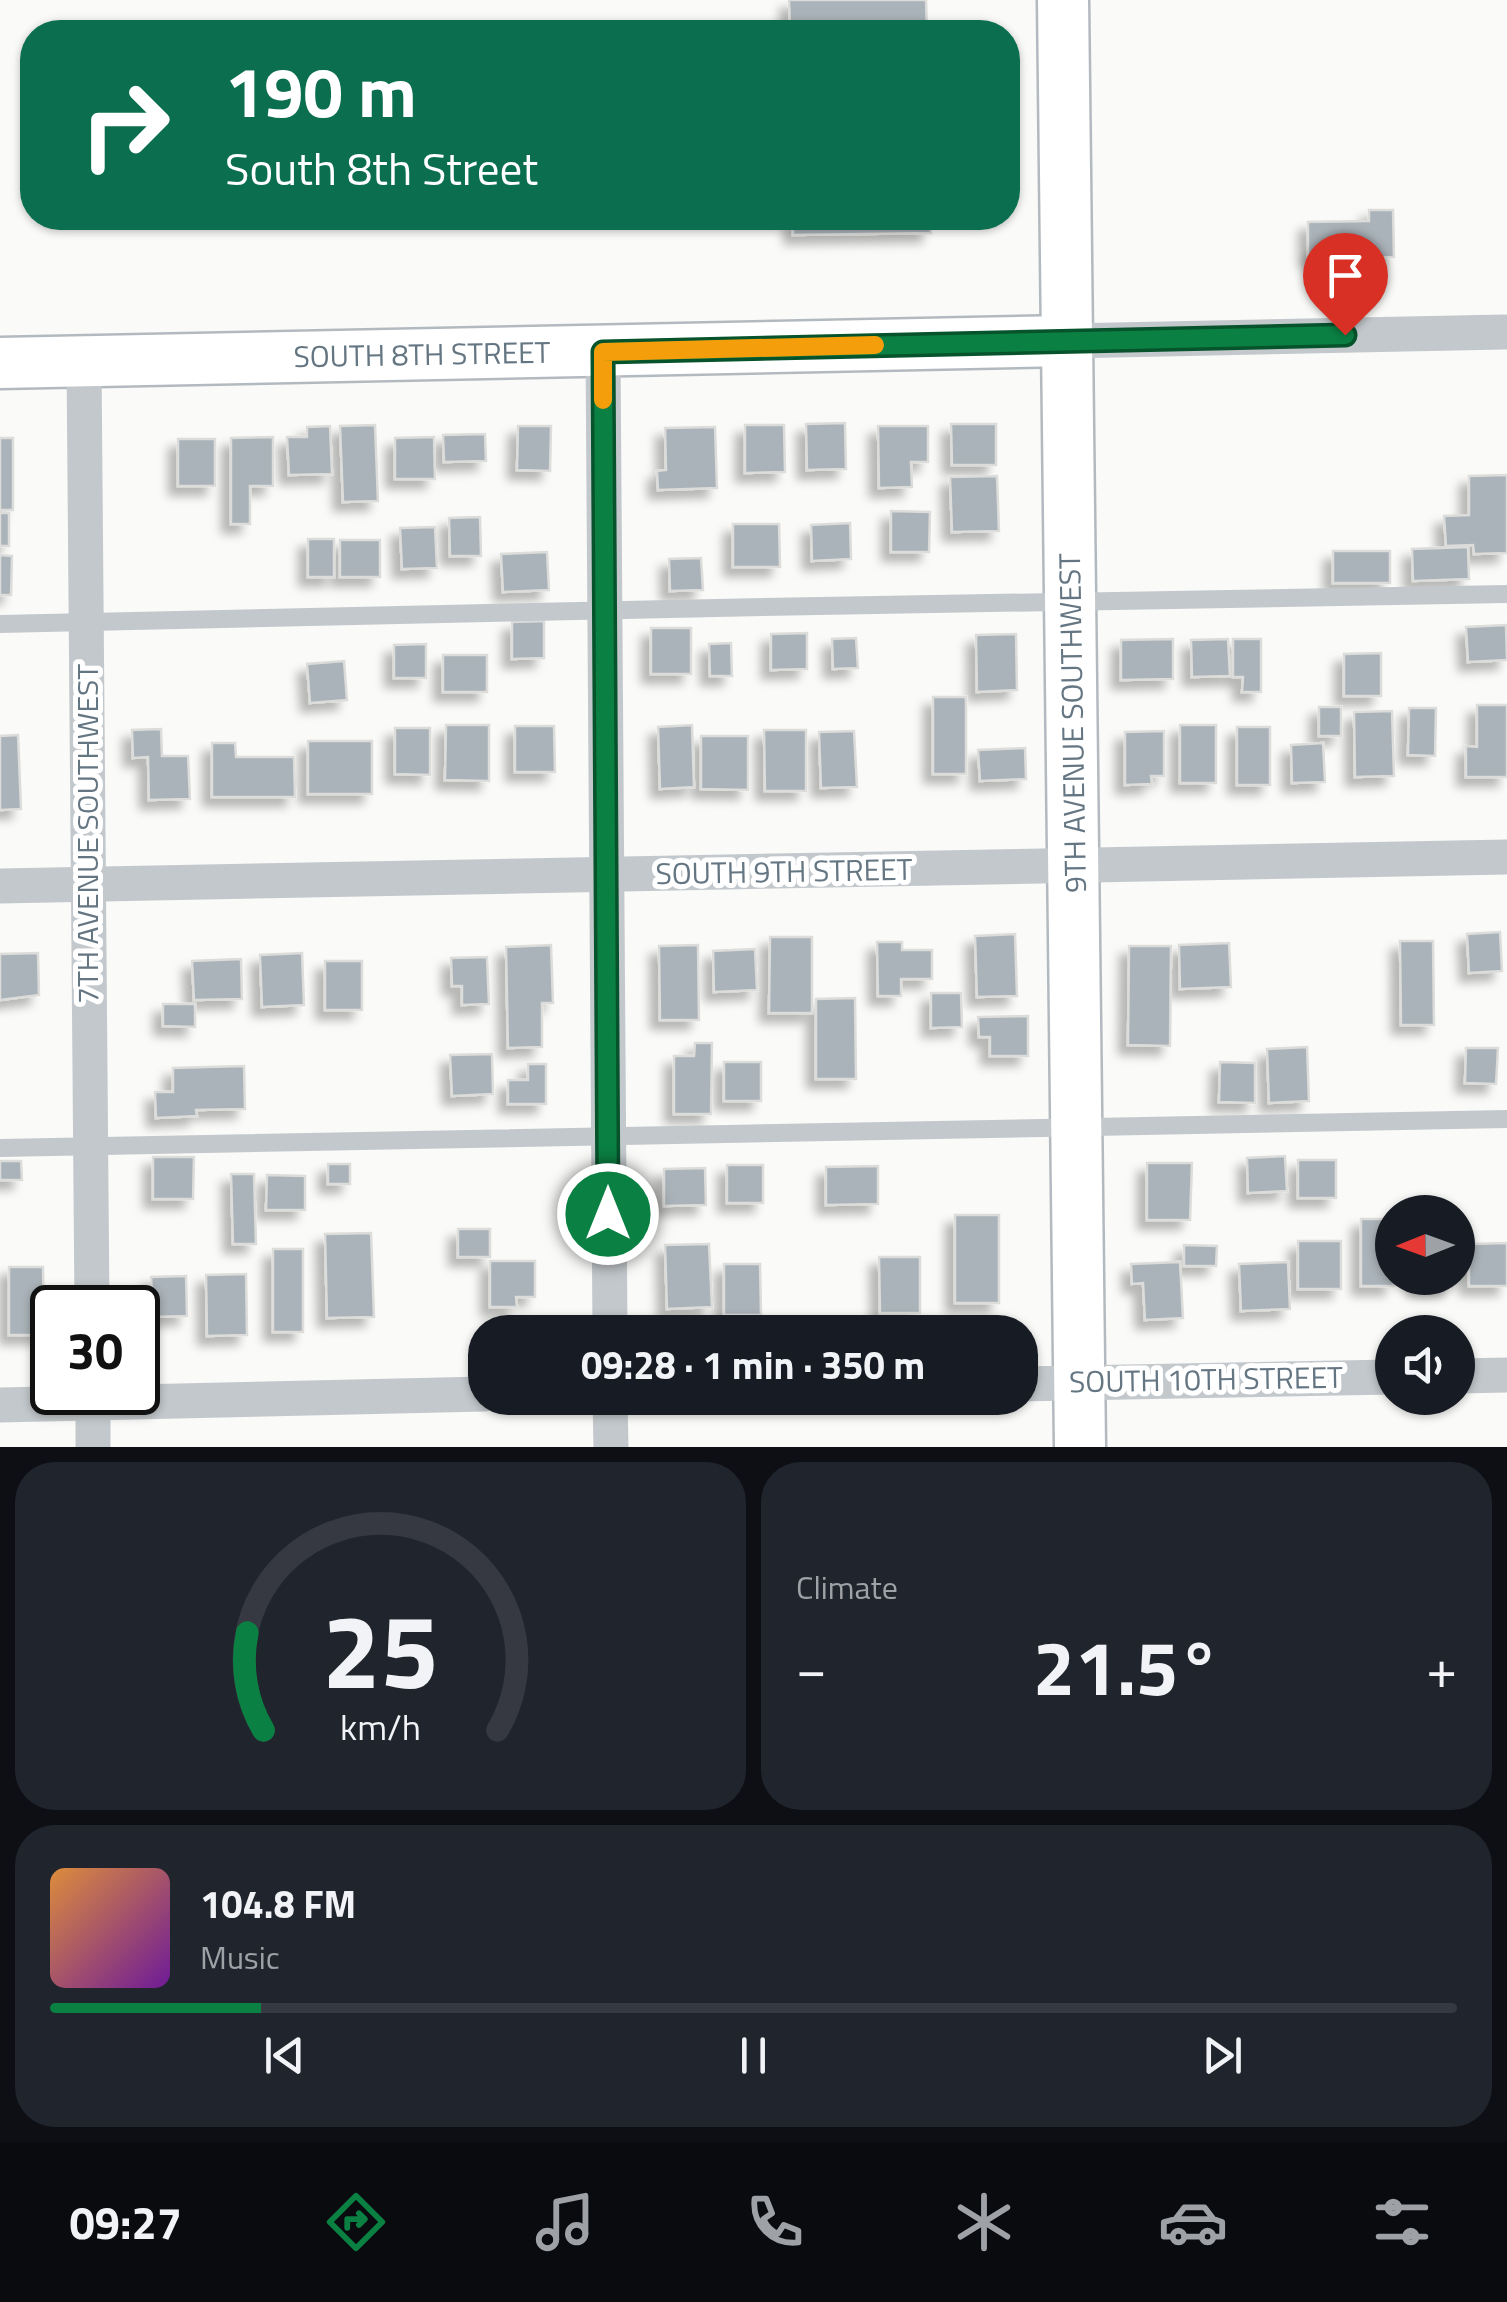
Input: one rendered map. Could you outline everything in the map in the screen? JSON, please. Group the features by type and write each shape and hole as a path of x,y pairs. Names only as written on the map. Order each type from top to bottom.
{"street":[{"name":"9TH AVENUE SOUTHWEST","path":"1063,0 1080,1447"},
{"name":"SOUTH 8TH STREET","path":"0,363 1504,332"},
{"path":"603,352 610,1315"},
{"name":"7TH AVENUE SOUTHWEST","path":"84,362 92,1285"},
{"name":"SOUTH 9TH STREET","path":"0,886 1507,858"},
{"path":"1475,1376 1507,1375"},
{"name":"SOUTH 10TH STREET","path":"1038,1384 1375,1377"},
{"path":"160,1397 468,1394"},
{"path":"0,1406 30,1403"},
{"path":"93,1415 93,1447"},
{"path":"610,1415 611,1447"}],"lane":[{"path":"0,624 604,613 1071,599 1507,594"},
{"path":"0,1148 1507,1119"}],"building":[{"path":"789,0 926,0 927,20 790,20"},
{"path":"1369,210 1393,210 1394,257 1308,258 1308,222 1369,221"},
{"path":"793,230 931,233 793,235"},
{"path":"845,423 846,469 807,470 806,424"},
{"path":"951,424 996,424 996,465 952,465"},
{"path":"375,425 378,501 343,502 340,426"},
{"path":"745,425 784,425 785,472 745,473"},
{"path":"330,426 332,474 289,475 287,437 307,437 307,427"},
{"path":"518,426 551,426 550,471 517,470"},
{"path":"878,426 928,426 928,462 911,462 912,487 879,488"},
{"path":"715,427 717,488 658,490 657,471 666,470 665,428"},
{"path":"485,434 486,461 444,462 443,435"},
{"path":"273,437 273,486 250,486 250,524 231,524 231,438"},
{"path":"434,437 435,479 395,479 395,438"},
{"path":"0,438 13,438 13,510 0,510"},
{"path":"178,439 215,439 215,486 178,486"},
{"path":"1507,475 1507,553 1474,554 1473,545 1446,546 1444,516 1469,515 1469,476"},
{"path":"997,476 999,531 952,532 950,477"},
{"path":"891,511 930,512 929,552 891,552"},
{"path":"0,513 9,513 9,546 0,546"},
{"path":"480,517 481,556 450,556 449,518"},
{"path":"850,523 851,559 812,561 811,525"},
{"path":"733,524 779,524 780,567 733,567"},
{"path":"435,527 437,568 402,569 400,528"},
{"path":"308,539 334,539 334,577 308,577"},
{"path":"340,540 380,540 380,577 340,577"},
{"path":"1468,547 1469,579 1413,581 1412,549"},
{"path":"1333,551 1390,551 1390,583 1333,583"},
{"path":"547,552 549,590 503,592 501,554"},
{"path":"0,555 12,556 11,595 0,595"},
{"path":"701,558 703,590 670,591 669,559"},
{"path":"544,621 544,658 512,659 512,622"},
{"path":"1506,625 1507,660 1468,662 1466,627"},
{"path":"651,628 691,628 691,674 651,674"},
{"path":"807,633 807,669 771,670 771,634"},
{"path":"1016,634 1017,690 977,692 976,635"},
{"path":"856,638 858,668 833,669 832,639"},
{"path":"1173,639 1173,679 1121,680 1121,640"},
{"path":"1228,639 1230,676 1192,677 1191,640"},
{"path":"1233,639 1261,639 1261,692 1242,692 1243,677 1233,677"},
{"path":"731,643 732,676 710,676 709,644"},
{"path":"426,644 426,678 394,678 394,645"},
{"path":"1381,653 1381,696 1344,696 1344,654"},
{"path":"443,655 487,655 487,692 443,692"},
{"path":"344,661 347,700 310,703 307,664"},
{"path":"933,697 966,697 966,774 933,774"},
{"path":"1477,705 1507,705 1507,777 1466,777 1466,746 1477,747"},
{"path":"1319,707 1341,707 1341,736 1319,736"},
{"path":"1409,708 1436,708 1435,756 1408,755"},
{"path":"1392,711 1394,776 1355,777 1354,712"},
{"path":"446,725 489,725 489,781 445,780"},
{"path":"692,725 694,787 660,789 658,727"},
{"path":"1180,725 1216,725 1216,783 1180,783"},
{"path":"515,726 554,726 555,772 515,772"},
{"path":"1237,727 1270,727 1270,785 1237,785"},
{"path":"395,728 430,728 430,775 395,774"},
{"path":"161,729 162,756 188,756 190,799 149,800 148,757 133,758 132,730"},
{"path":"764,730 806,730 806,791 765,791"},
{"path":"854,731 857,787 821,788 819,732"},
{"path":"1164,731 1164,776 1151,776 1152,784 1125,785 1125,732"},
{"path":"18,735 21,809 0,810 0,736"},
{"path":"701,736 748,736 748,790 701,789"},
{"path":"308,741 372,741 372,794 308,794"},
{"path":"212,743 235,743 236,757 294,757 295,797 212,797"},
{"path":"1323,743 1325,782 1292,783 1291,745"},
{"path":"1025,748 1026,779 980,781 978,750"},
{"path":"1500,932 1502,971 1469,973 1467,934"},
{"path":"1015,934 1017,996 977,997 975,936"},
{"path":"770,937 812,937 812,1013 769,1013"},
{"path":"1400,941 1433,941 1434,1025 1401,1025"},
{"path":"877,942 902,942 902,950 932,950 932,979 901,979 901,996 878,996"},
{"path":"1229,943 1231,987 1180,989 1179,945"},
{"path":"551,945 553,1003 542,1003 542,1047 508,1048 506,947"},
{"path":"698,945 699,1020 660,1020 659,946"},
{"path":"1129,946 1171,946 1170,1046 1128,1045"},
{"path":"755,949 757,990 714,992 713,951"},
{"path":"38,953 39,995 0,1000 0,954"},
{"path":"302,953 304,1005 262,1007 260,955"},
{"path":"487,957 489,1004 462,1005 462,986 452,986 451,958"},
{"path":"241,959 242,999 194,1000 192,961"},
{"path":"325,961 362,961 362,1010 325,1010"},
{"path":"931,993 961,993 962,1027 931,1028"},
{"path":"855,998 856,1079 816,1079 816,999"},
{"path":"163,1004 195,1004 195,1027 163,1026"},
{"path":"1028,1016 1028,1056 990,1056 990,1037 979,1037 978,1017"},
{"path":"695,1043 712,1043 711,1114 674,1114 674,1056 694,1056"},
{"path":"1307,1047 1309,1101 1269,1103 1267,1049"},
{"path":"1466,1048 1498,1048 1496,1084 1465,1083"},
{"path":"492,1054 493,1094 452,1096 450,1055"},
{"path":"724,1062 761,1062 761,1101 724,1101"},
{"path":"1220,1062 1255,1063 1255,1103 1219,1102"},
{"path":"528,1064 546,1064 546,1104 508,1104 508,1080 528,1080"},
{"path":"244,1066 245,1109 196,1110 197,1116 156,1118 155,1092 173,1092 173,1068"},
{"path":"1285,1156 1287,1191 1248,1193 1247,1158"},
{"path":"153,1157 194,1157 193,1199 153,1199"},
{"path":"1298,1160 1336,1160 1336,1198 1298,1198"},
{"path":"0,1161 21,1161 22,1180 0,1180"},
{"path":"1147,1163 1192,1163 1190,1220 1147,1220"},
{"path":"328,1164 350,1164 350,1184 328,1184"},
{"path":"727,1165 763,1165 763,1203 727,1203"},
{"path":"878,1166 878,1204 826,1205 826,1167"},
{"path":"705,1168 706,1205 664,1206 664,1169"},
{"path":"231,1174 254,1174 256,1244 233,1244"},
{"path":"267,1175 305,1176 305,1210 266,1210"},
{"path":"955,1215 999,1215 999,1303 955,1303"},
{"path":"1361,1219 1375,1219 1375,1286 1361,1286"},
{"path":"458,1229 490,1229 490,1257 458,1257"},
{"path":"371,1233 374,1317 327,1318 325,1234"},
{"path":"1298,1241 1341,1241 1341,1289 1298,1289"},
{"path":"1507,1243 1507,1286 1475,1286 1475,1244"},
{"path":"709,1244 712,1307 667,1309 665,1245"},
{"path":"1184,1245 1217,1246 1216,1266 1184,1266"},
{"path":"273,1249 303,1249 303,1332 273,1332"},
{"path":"879,1257 920,1257 920,1313 880,1313"},
{"path":"490,1261 535,1261 535,1297 516,1297 517,1307 490,1307"},
{"path":"1180,1262 1183,1318 1145,1320 1143,1283 1132,1284 1131,1264"},
{"path":"1288,1262 1290,1309 1241,1311 1239,1264"},
{"path":"724,1264 760,1264 761,1315 724,1315"},
{"path":"9,1267 43,1267 43,1285 30,1285 30,1335 9,1335"},
{"path":"246,1274 247,1335 207,1336 206,1275"},
{"path":"186,1276 187,1316 160,1317 160,1285 151,1285 151,1277"}],"slow traffic":[{"path":"603,400 603,352 875,345"}],"route":[{"path":"608,1214 603,352 1345,335"}]}
